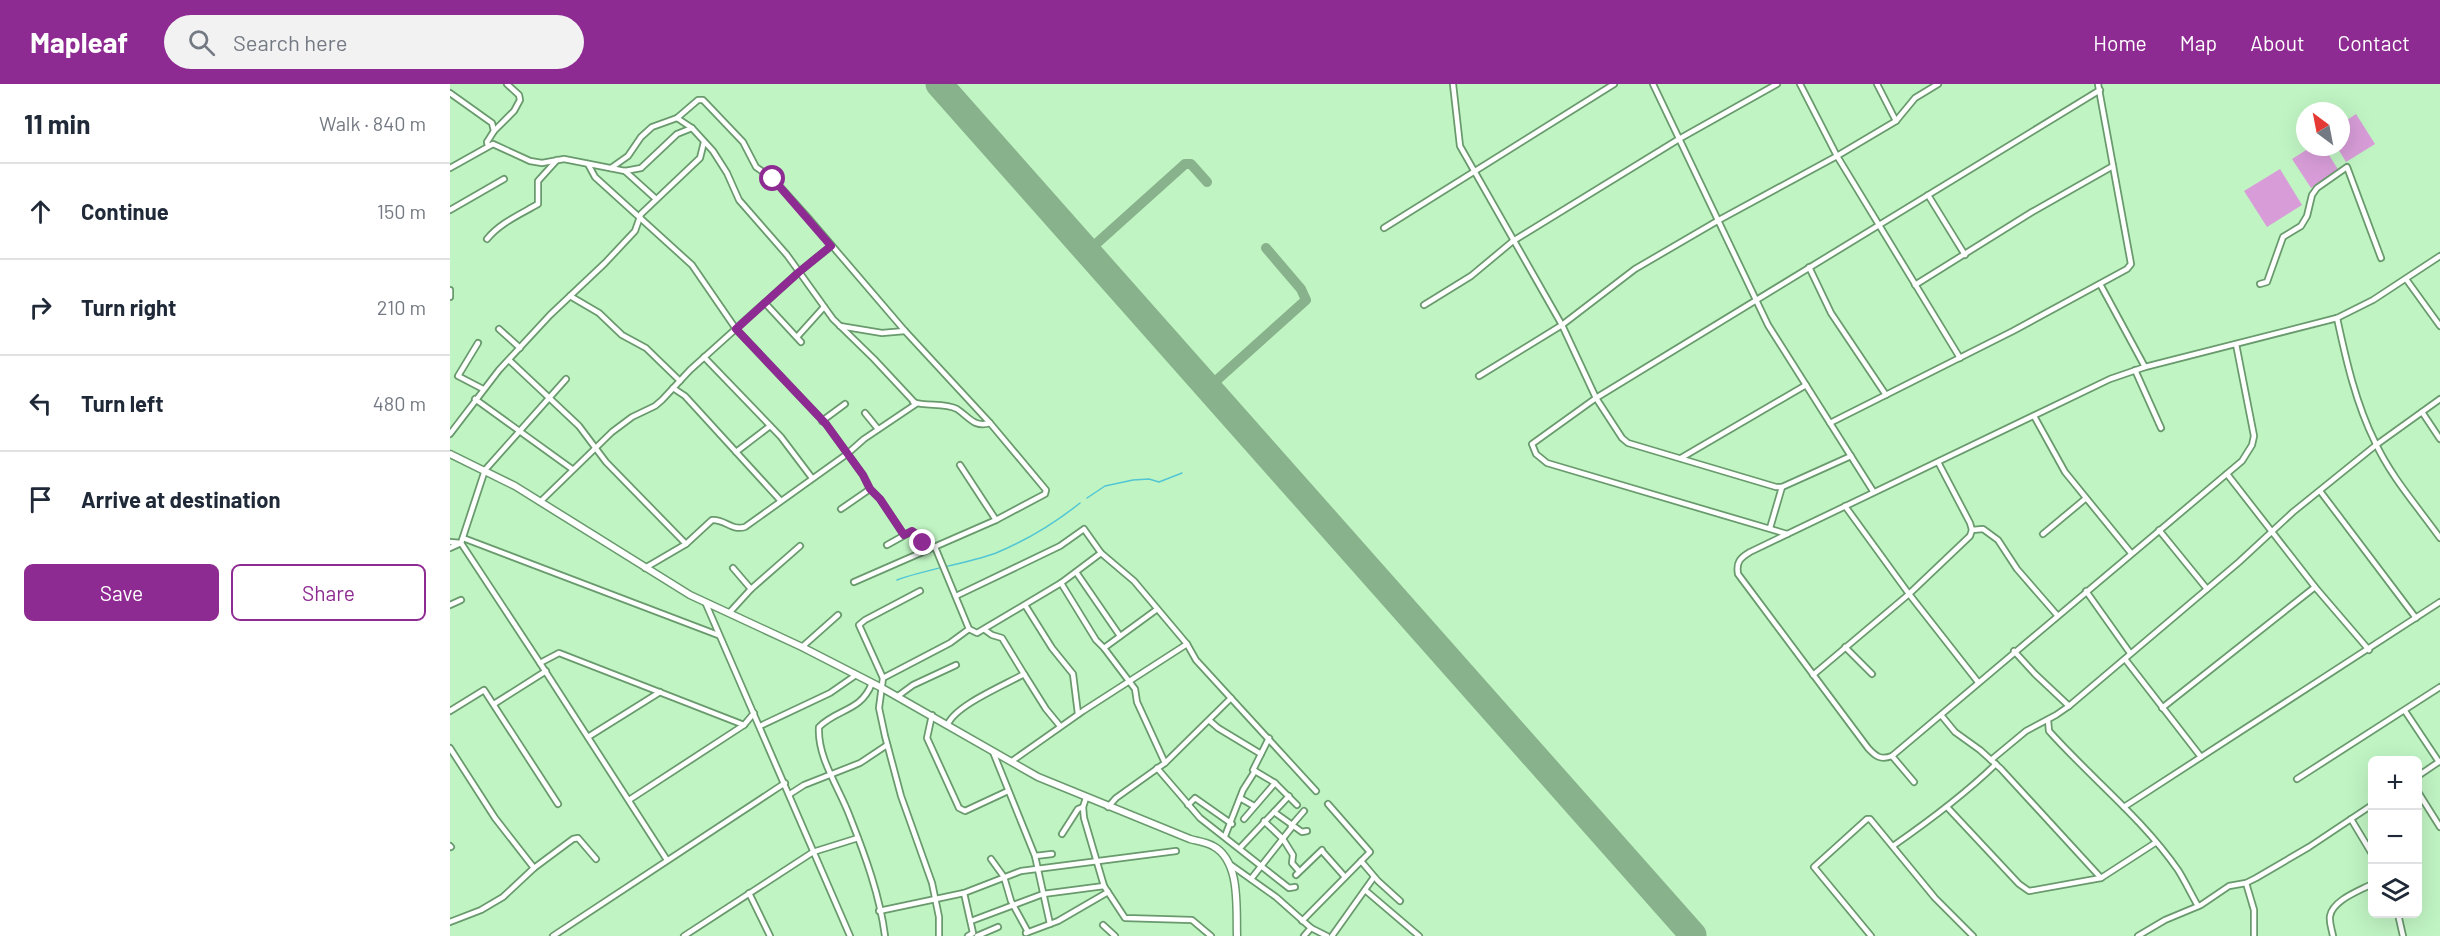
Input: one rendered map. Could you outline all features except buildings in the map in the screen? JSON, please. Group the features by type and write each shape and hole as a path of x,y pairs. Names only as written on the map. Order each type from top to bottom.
{"main road":[{"path":"450,454 485,470 540,502 706,604 730,612 898,696 1038,777 1108,807 1190,839 1212,845 1223,853 1231,865 1237,936"}],"street":[{"path":"488,146 487,142 494,130 514,111 520,100 519,95 507,84"},
{"path":"1453,84 1457,136 1460,146 1562,325 1596,398 1622,438 1628,443 1771,486 1782,487 1851,456"},
{"path":"1384,228 1614,84"},
{"path":"1653,84 1780,346 1873,491"},
{"path":"1424,305 1471,276 1513,241 1679,139 1777,84"},
{"path":"1800,84 1837,156 1877,225 1960,358"},
{"path":"1877,84 1896,121"},
{"path":"1479,376 1562,325 1635,269 1896,121 1915,98 1938,84"},
{"path":"1788,534 1547,464 1536,454 1532,444 1596,398 1928,195 2099,87 2131,264 2122,272 1960,358 1830,423"},
{"path":"450,93 488,118 494,130"},
{"path":"611,168 628,156 641,136 652,127 677,118 698,100 704,100 743,142 756,166 773,179 905,331 990,423 1046,490 1045,494 996,520 854,582"},
{"path":"645,568 686,544 712,520 720,520 739,529 755,521 780,500 916,404 824,307 787,255 739,200 720,162 692,128 677,118"},
{"path":"450,168 495,144 530,161 542,163 564,159 625,171 641,168 677,134 692,128"},
{"path":"450,434 475,399 509,360 631,235 640,217 656,199 700,158 704,142"},
{"path":"487,239 498,226 538,204 538,181 557,160"},
{"path":"588,164 595,177 692,265 736,329 822,421 904,535"},
{"path":"1915,285 2032,212 2113,166"},
{"path":"2260,284 2267,282 2283,237 2301,226 2307,216 2312,195 2317,188 2347,167 2381,258"},
{"path":"625,171 656,199"},
{"path":"450,210 504,179"},
{"path":"1928,195 1965,255"},
{"path":"540,502 595,448 633,417 655,406 704,357 831,246"},
{"path":"2236,344 2254,436 2252,445 2242,460 1892,756 1884,759 1876,756 1738,574 1741,557 1873,491 2100,383 2145,367 2337,318 2373,300 2440,256"},
{"path":"1809,267 1831,313 1886,395"},
{"path":"2406,279 2440,326"},
{"path":"2100,284 2145,367"},
{"path":"450,290 450,297"},
{"path":"570,296 599,314 622,335 646,348 680,381"},
{"path":"765,303 801,342"},
{"path":"797,337 824,307"},
{"path":"2337,318 2345,357 2376,445 2440,538"},
{"path":"840,326 882,333 905,331"},
{"path":"499,329 520,348"},
{"path":"478,343 460,369 459,376 483,389"},
{"path":"704,357 795,453 812,478"},
{"path":"509,360 579,426 624,482 686,544"},
{"path":"2135,370 2162,428"},
{"path":"450,548 462,540 485,470 566,379"},
{"path":"1681,458 1806,385"},
{"path":"673,388 685,396 780,500"},
{"path":"475,399 572,469"},
{"path":"1991,760 2025,731 2069,706 2207,589 2271,531 2376,445 2440,399"},
{"path":"913,402 949,406 973,422 982,425 990,423"},
{"path":"822,421 845,404"},
{"path":"2422,412 2440,439"},
{"path":"865,413 878,429"},
{"path":"2034,416 2057,458 2085,499 2131,553"},
{"path":"736,452 770,426"},
{"path":"1938,462 1972,530"},
{"path":"960,465 996,520"},
{"path":"2227,474 2315,587 2369,650"},
{"path":"1770,528 1782,487"},
{"path":"841,509 870,489"},
{"path":"2320,491 2416,618"},
{"path":"2043,534 2085,499"},
{"path":"1845,506 1909,594 1978,682"},
{"path":"1972,530 1983,529 1990,532 2056,615"},
{"path":"956,596 1060,546 1084,530 1101,553 1134,581 1156,610 1187,644 1196,660 1316,791"},
{"path":"1813,675 1909,594 1966,541 1972,530"},
{"path":"887,544 912,531 918,535 927,550"},
{"path":"2159,531 2207,589"},
{"path":"462,540 667,860"},
{"path":"450,542 462,540 719,635"},
{"path":"730,612 751,589 800,546"},
{"path":"935,547 969,629 977,633 1061,583 1101,553"},
{"path":"733,568 751,589"},
{"path":"1076,572 1120,636"},
{"path":"1061,583 1095,640 1104,648 1135,689 1137,702 1164,763"},
{"path":"2162,708 2315,587"},
{"path":"920,591 864,620 859,625 884,678 879,708 901,793 924,856 936,899 939,936"},
{"path":"2086,591 2130,652"},
{"path":"450,605 461,600"},
{"path":"2124,807 2440,602"},
{"path":"706,604 850,936"},
{"path":"1025,604 1052,648 1073,674 1078,714"},
{"path":"1104,648 1156,610"},
{"path":"802,647 838,615"},
{"path":"884,678 950,643 969,629"},
{"path":"985,630 1002,638 1046,710 1060,726"},
{"path":"1012,761 1060,726 1187,644"},
{"path":"1845,647 1872,674"},
{"path":"2014,651 2069,706"},
{"path":"540,663 559,654 744,725"},
{"path":"2125,659 2201,757"},
{"path":"898,696 913,685 956,665"},
{"path":"494,704 546,671"},
{"path":"948,724 951,718 970,704 1024,674"},
{"path":"760,726 830,693 856,675"},
{"path":"872,683 867,696 819,727 819,733 831,774 858,838 885,936"},
{"path":"2297,779 2440,687"},
{"path":"450,711 484,690 558,804"},
{"path":"588,737 660,692"},
{"path":"1108,807 1116,798 1164,763 1231,699"},
{"path":"2405,711 2440,761 2422,773"},
{"path":"629,800 744,725 754,713"},
{"path":"932,715 927,738 959,808 965,811 1008,791"},
{"path":"1941,715 1955,732 1996,764 2101,878"},
{"path":"2048,720 2049,731 2124,807 2178,871 2198,906"},
{"path":"1210,721 1261,754"},
{"path":"1225,836 1232,824 1240,798 1269,738"},
{"path":"790,794 804,785 860,763 887,745"},
{"path":"450,748 495,818 534,868"},
{"path":"993,749 1035,856 1050,924"},
{"path":"1892,756 1914,782"},
{"path":"1893,846 1932,815 1947,807 1996,764"},
{"path":"1157,768 1200,818 1289,888 1295,888"},
{"path":"1255,771 1275,783 1297,805"},
{"path":"553,936 785,783"},
{"path":"1244,819 1275,783"},
{"path":"1240,848 1289,796"},
{"path":"1086,798 1083,807 1104,886 1125,918 1192,920 1211,936"},
{"path":"1188,805 1195,798 1232,824"},
{"path":"1240,798 1254,806"},
{"path":"2422,798 2440,827"},
{"path":"1302,921 1370,852 1328,804"},
{"path":"1062,834 1078,808 1083,807"},
{"path":"1947,807 2019,884 2030,891 2101,878 2155,843"},
{"path":"2138,936 2165,920 2198,906 2229,886 2246,883 2309,847 2368,808"},
{"path":"1251,879 1304,811"},
{"path":"1274,812 1291,826 1302,832 1308,831"},
{"path":"1871,936 1814,867 1867,819 1870,819 1935,898 1973,936"},
{"path":"2351,819 2368,846"},
{"path":"1264,821 1283,839 1293,855 1292,863 1298,873 1322,850 1345,877"},
{"path":"450,922 481,910 502,897 534,868 573,839 578,838 596,859"},
{"path":"684,936 692,934 749,893 813,852 858,838"},
{"path":"879,911 964,892 1004,877 1037,869 1176,851"},
{"path":"1035,856 1052,854"},
{"path":"991,859 1004,877 1012,904 1028,932 1026,935"},
{"path":"1361,861 1374,877 1400,901"},
{"path":"1231,865 1276,897 1311,928 1327,936"},
{"path":"1332,936 1374,877"},
{"path":"2246,883 2254,910 2254,936"},
{"path":"971,921 1043,894 1104,886"},
{"path":"1096,887 1101,896"},
{"path":"2333,936 2330,920 2335,907 2342,900 2368,887"},
{"path":"1365,890 1419,936"},
{"path":"964,892 975,935"},
{"path":"1026,935 1108,892"},
{"path":"749,893 770,936"},
{"path":"2399,918 2403,936"},
{"path":"1103,925 1115,936"},
{"path":"968,936 998,927"},
{"path":"1304,936 1311,928"}],"shaded area":[{"path":"2356,114 2375,144 2346,162 2342,156 2350,156 2350,118"},
{"path":"2297,156 2330,156 2339,171 2311,188 2292,159"},
{"path":"2280,169 2302,205 2267,227 2244,191"}],"waterway":[{"path":"1087,498 1105,486 1133,480 1149,479 1159,482 1182,473"},
{"path":"897,580 996,553 1040,531 1080,503"}],"taxiway":[{"path":"1087,252 1185,164 1191,164 1207,182"},
{"path":"1208,388 1306,300 1301,289 1266,248"}],"runway":[{"path":"939,84 1693,935"}],"route":[{"path":"773,179 831,246 736,329 826,424 904,535 912,531 923,543"}]}
